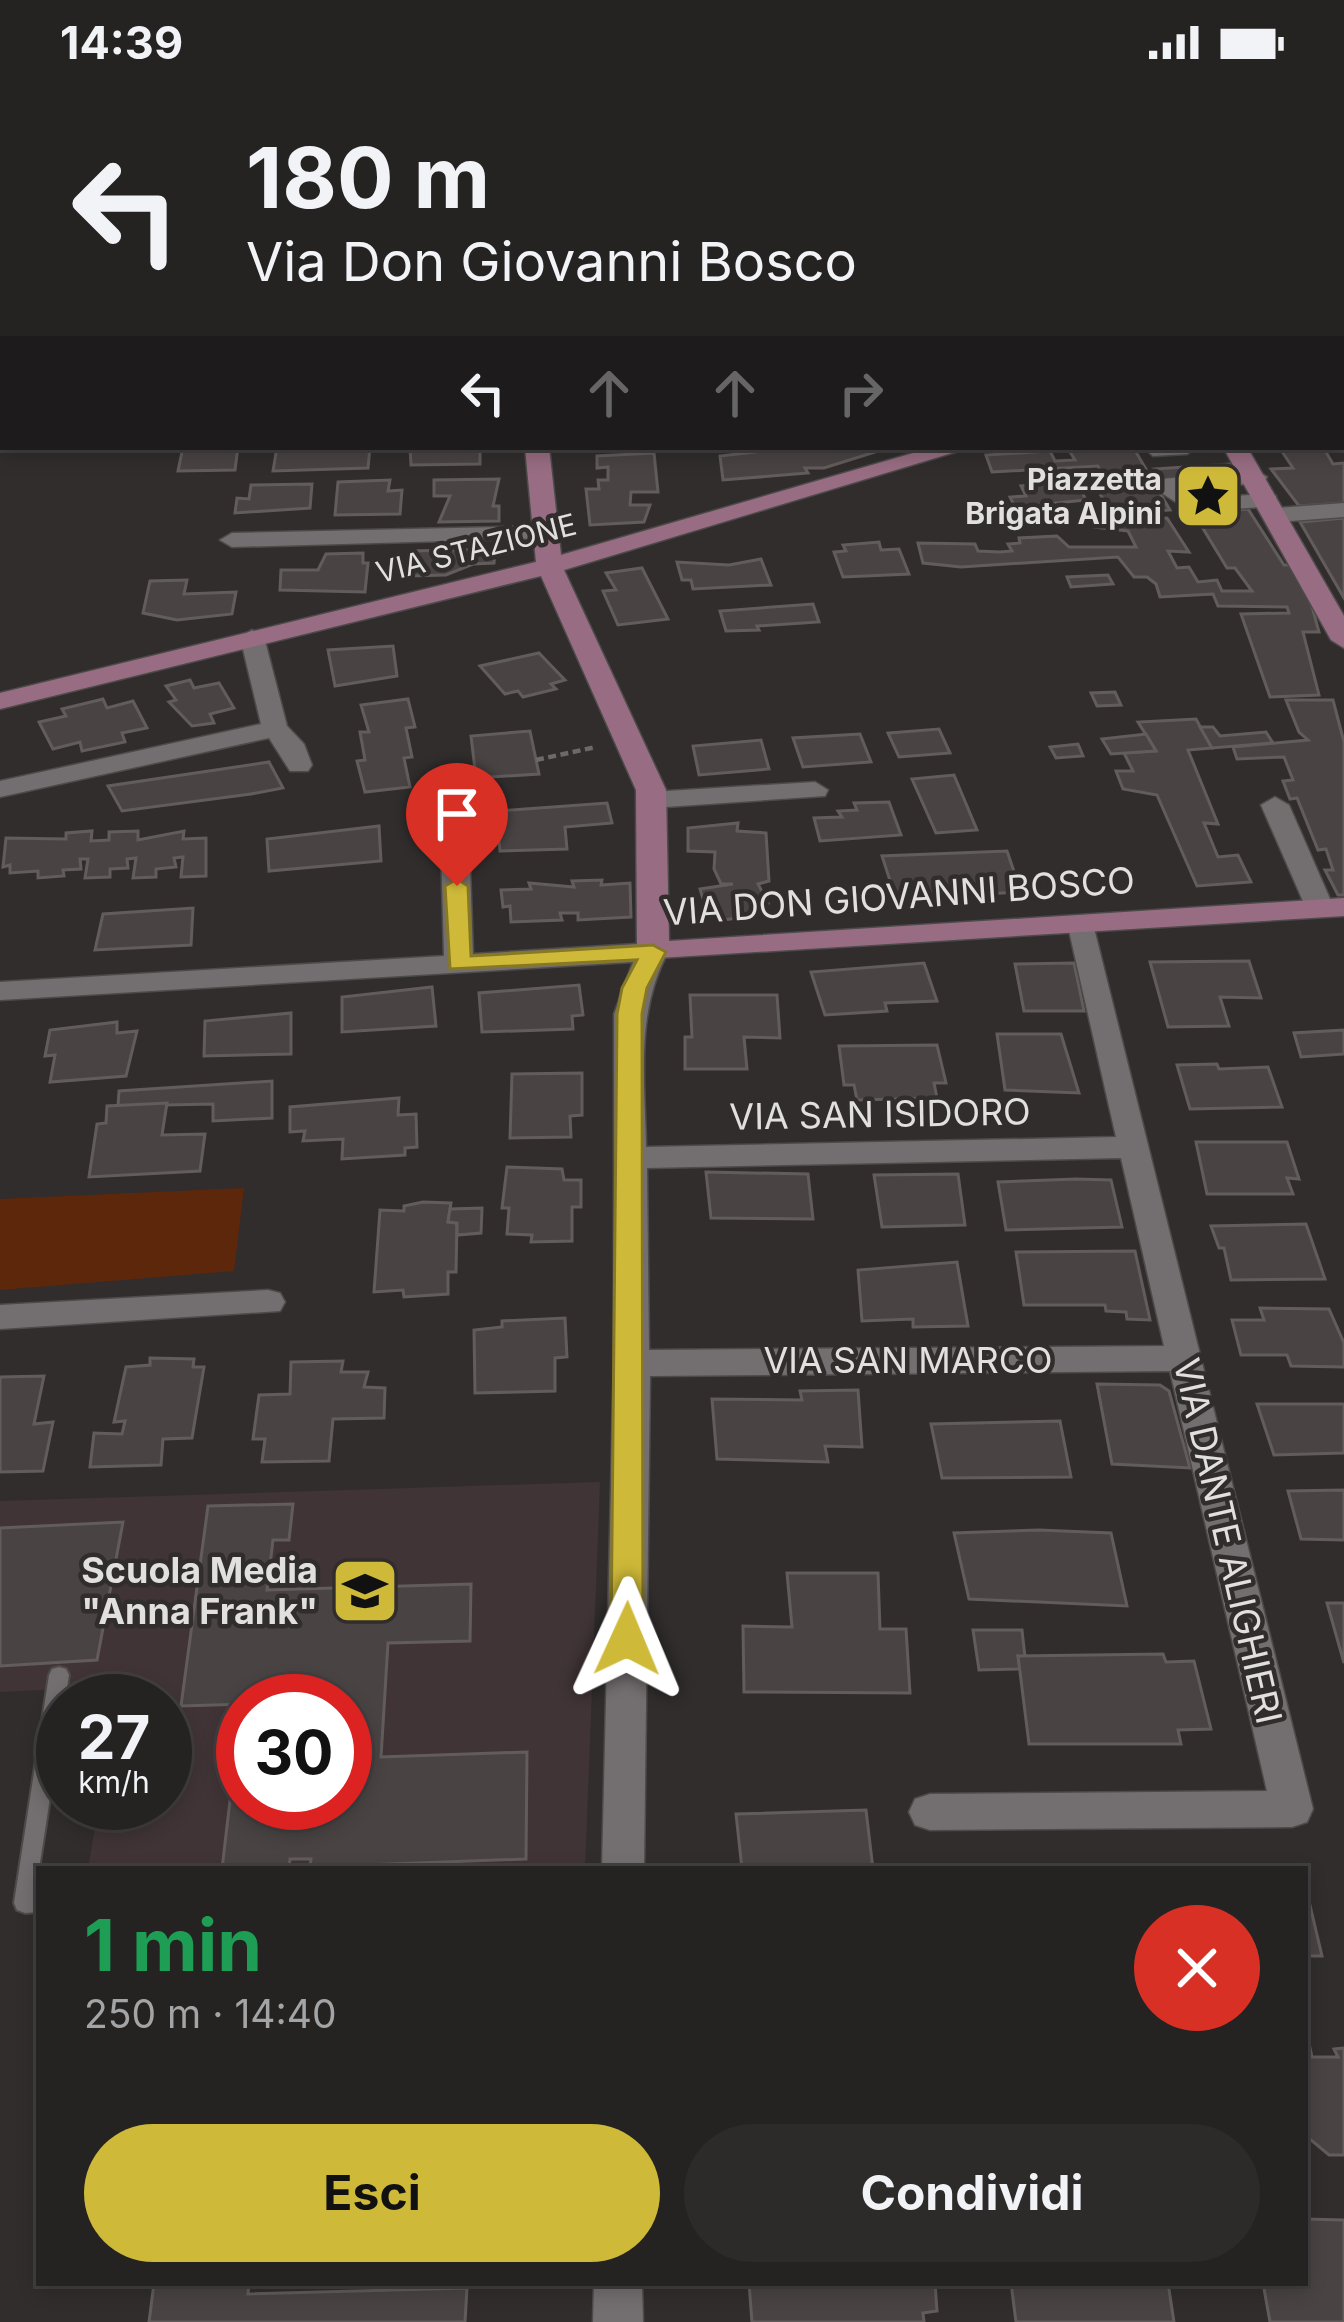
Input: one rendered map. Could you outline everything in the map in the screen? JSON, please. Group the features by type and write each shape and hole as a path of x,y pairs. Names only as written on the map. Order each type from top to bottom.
{"main road":[{"path":"537,450 549,566 651,800 653,952"},
{"name":"VIA STAZIONE","path":"1,700 549,566 950,450"},
{"path":"1237,450 1341,625"},
{"name":"VIA DON GIOVANNI BOSCO","path":"653,952 1332,908"}],"street":[{"path":"1267,498 1344,509"},
{"path":"232,541 545,533"},
{"path":"252,637 275,729 291,744 298,765"},
{"path":"0,789 275,729"},
{"path":"651,800 815,790"},
{"path":"1275,805 1332,908"},
{"path":"454,809 459,964"},
{"name":"VIA DANTE ALIGHIERI","path":"931,1812 1292,1809 1081,922"},
{"path":"623,1866 632,1363 629,1014 634,988 653,952"},
{"name":"VIA DON GIOVANNI BOSCO","path":"0,991 653,952"},
{"name":"VIA SAN ISIDORO","path":"628,1158 1134,1148"},
{"path":"0,1317 268,1303"},
{"name":"VIA SAN MARCO","path":"632,1363 1184,1358"},
{"path":"618,2286 618,2322"}],"lane":[{"path":"36,1829 25,1903 36,1902"}],"path":[{"path":"536,760 580,748 630,745"}],"shaded area":[{"path":"244,1188 234,1271 0,1290 0,1199"},
{"name":"Scuola Media \"Anna Frank\"","path":"600,1482 585,1866 88,1866 94,1830 192,1830 192,1674 36,1674 36,1690 0,1692 0,1501"}],"building":[{"path":"182,450 238,450 235,470 178,471"},
{"path":"276,450 370,450 368,468 273,471"},
{"path":"410,450 480,450 480,464 411,465"},
{"path":"773,450 875,452 824,468 805,468 808,473 723,480 720,456"},
{"path":"1069,450 1135,450 1170,510 1144,512 1149,519 1167,518 1189,552 1168,551 1177,568 1189,567 1198,582 1217,580 1222,591 1252,591 1235,568 1227,568 1193,512 1248,509 1284,565 1297,565 1307,588 1319,632 1303,632 1319,695 1270,697 1241,614 1289,613 1287,607 1218,606 1213,594 1160,597 1156,584 1147,577 1134,577 1118,557 961,567 923,563 918,543 975,544 978,551 1000,552 1012,551 1008,544 1020,543 1019,538 1057,536 1069,547 1136,547 1128,531 1094,527 1090,518 1111,512 1097,489 1107,488 1098,466 992,472 986,455 1050,451 1055,461 1075,460"},
{"path":"1281,450 1325,450 1333,464 1344,463 1344,503 1299,506 1271,469 1293,468"},
{"path":"654,453 658,492 631,492 630,505 650,505 644,522 590,525 586,489 599,489 598,480 608,480 608,467 597,468 597,456"},
{"path":"1229,464 1239,478 1163,482 1154,469"},
{"path":"499,479 493,506 499,506 499,521 439,522 450,496 434,496 434,480"},
{"path":"390,480 388,491 402,490 400,514 335,515 338,482"},
{"path":"312,484 310,508 235,513 237,498 249,499 251,485"},
{"path":"1060,484 1063,490 1080,488 1086,500 1015,507 1010,497 1026,496 1021,486"},
{"path":"1344,518 1344,598 1300,522"},
{"path":"879,542 881,550 899,549 909,574 843,577 834,552 846,551 843,545"},
{"path":"495,549 494,563 473,564 446,575 409,576 411,551"},
{"path":"363,553 363,563 368,563 365,592 280,590 281,570 318,570 326,554"},
{"path":"761,559 771,585 693,589 691,580 682,580 677,562 729,565"},
{"path":"642,568 668,619 618,625 603,591 616,590 606,573"},
{"path":"1108,575 1113,584 1071,587 1067,577"},
{"path":"187,580 184,594 236,592 232,614 177,620 143,613 150,581"},
{"path":"813,604 819,622 757,626 759,630 726,631 720,611"},
{"path":"393,646 397,676 335,686 328,650"},
{"path":"539,653 565,680 551,684 556,689 523,697 518,691 505,694 480,666"},
{"path":"190,680 194,688 219,683 234,708 210,714 214,723 192,726 169,702 176,700 166,686"},
{"path":"1115,692 1121,705 1097,706 1091,693"},
{"path":"103,699 107,708 133,701 147,728 122,733 125,742 82,751 80,742 53,749 39,722 66,716 62,709"},
{"path":"408,699 415,727 406,728 412,757 404,758 410,787 365,792 357,761 365,760 360,732 369,732 361,705"},
{"path":"1286,700 1333,700 1344,742 1344,895 1338,895 1325,870 1333,870 1326,849 1318,850 1297,798 1290,799 1283,781 1293,780 1284,757 1237,759 1233,747 1308,740 1299,732"},
{"path":"1196,719 1212,748 1188,750 1218,824 1204,823 1218,857 1238,855 1251,882 1197,886 1157,795 1123,789 1116,771 1133,771 1124,753 1156,751 1138,722"},
{"path":"1200,727 1213,727 1220,736 1266,732 1273,743 1212,748"},
{"path":"939,729 950,753 899,757 888,733"},
{"path":"530,731 539,774 476,778 471,736"},
{"path":"860,734 871,762 803,767 793,738"},
{"path":"1146,734 1156,751 1111,754 1102,739"},
{"path":"761,740 769,769 699,775 693,746"},
{"path":"1078,744 1083,756 1056,758 1050,747"},
{"path":"269,762 283,788 122,811 108,786"},
{"path":"954,775 977,830 936,833 912,779"},
{"path":"889,802 901,835 820,841 814,818 842,817 838,811 857,810 854,803"},
{"path":"607,803 612,823 565,827 567,849 500,851 496,811"},
{"path":"738,823 737,831 766,833 769,881 758,884 768,903 756,905 760,914 724,920 720,912 707,912 700,889 733,884 721,884 714,869 715,852 688,851 688,828"},
{"path":"379,826 381,861 269,871 267,839"},
{"path":"92,831 91,841 109,840 109,832 138,831 138,840 184,831 183,839 206,838 206,876 181,877 183,857 174,858 176,867 156,869 156,877 133,878 136,858 127,859 128,868 110,869 110,877 85,878 88,859 80,859 81,869 63,870 64,876 38,878 38,871 10,873 10,865 3,867 6,838 66,839 66,833"},
{"path":"1007,851 1021,892 963,895 962,889 895,896 882,856"},
{"path":"602,880 601,885 630,883 631,917 578,920 578,913 560,913 562,920 511,922 510,906 503,907 501,890 531,889 529,883 574,887 572,881"},
{"path":"193,908 191,945 95,950 103,914"},
{"path":"1249,961 1261,998 1220,997 1229,1026 1168,1027 1150,962"},
{"path":"924,963 937,1001 885,1003 887,1011 825,1015 811,972"},
{"path":"1074,963 1084,1011 1024,1011 1015,964"},
{"path":"579,985 583,1015 572,1016 573,1029 482,1032 479,993"},
{"path":"432,987 436,1026 342,1032 342,997"},
{"path":"690,995 777,995 780,1038 744,1037 747,1069 685,1069 685,1037 692,1037"},
{"path":"291,1013 291,1054 204,1056 205,1021"},
{"path":"117,1022 117,1033 137,1031 126,1076 50,1082 55,1055 45,1056 50,1030"},
{"path":"1344,1030 1344,1054 1301,1057 1294,1033"},
{"path":"997,1034 1061,1034 1079,1093 1005,1090"},
{"path":"937,1045 946,1083 934,1083 937,1098 857,1100 854,1085 844,1085 839,1046"},
{"path":"1217,1064 1219,1069 1268,1067 1282,1107 1190,1109 1177,1065"},
{"path":"582,1073 582,1115 570,1116 571,1137 510,1138 512,1074"},
{"path":"272,1081 272,1118 213,1121 213,1104 118,1106 119,1091"},
{"path":"399,1098 398,1115 416,1114 417,1147 405,1148 405,1155 342,1159 343,1139 303,1141 305,1131 290,1132 290,1107"},
{"path":"167,1103 162,1135 205,1134 200,1171 89,1177 97,1124 106,1123 107,1106"},
{"path":"1196,1142 1287,1142 1299,1179 1287,1178 1293,1194 1207,1194"},
{"path":"507,1167 562,1169 564,1180 581,1180 581,1207 572,1207 572,1241 531,1242 532,1235 507,1234 509,1208 502,1208"},
{"path":"706,1172 808,1174 813,1219 711,1218"},
{"path":"958,1174 965,1225 882,1227 874,1175"},
{"path":"1111,1180 1122,1227 1006,1230 998,1182"},
{"path":"451,1203 448,1222 457,1223 456,1272 448,1272 448,1294 404,1297 403,1290 374,1292 380,1210 404,1211 404,1206"},
{"path":"482,1208 481,1233 457,1235 457,1223 448,1222 450,1209"},
{"path":"1306,1224 1325,1279 1231,1280 1224,1248 1219,1248 1211,1226"},
{"path":"1135,1251 1150,1320 1127,1319 1126,1312 1106,1311 1105,1305 1024,1305 1016,1252"},
{"path":"957,1262 968,1326 913,1327 913,1319 862,1321 858,1270"},
{"path":"1260,1308 1329,1309 1344,1343 1344,1367 1291,1366 1287,1355 1241,1355 1232,1320 1264,1320"},
{"path":"565,1318 567,1357 555,1358 555,1391 475,1393 474,1330 502,1327 502,1321"},
{"path":"150,1358 194,1359 193,1367 204,1367 192,1438 163,1439 161,1465 90,1467 94,1433 122,1434 125,1421 114,1422 126,1367 150,1365"},
{"path":"343,1361 341,1372 368,1372 364,1387 385,1388 384,1418 333,1419 329,1461 262,1462 265,1439 253,1439 259,1395 290,1394 291,1362"},
{"path":"44,1376 34,1424 53,1422 43,1471 0,1472 0,1377"},
{"path":"1097,1384 1160,1385 1169,1391 1190,1468 1112,1464"},
{"path":"858,1390 862,1447 825,1446 828,1462 717,1459 712,1399 802,1400 800,1391"},
{"path":"1257,1404 1344,1404 1344,1453 1274,1455"},
{"path":"1060,1421 1071,1477 942,1478 931,1424"},
{"path":"1344,1490 1344,1540 1301,1539 1288,1491"},
{"name":"Scuola Media \"Anna Frank\"","path":"293,1504 289,1540 273,1540 267,1590 471,1584 470,1641 388,1643 381,1757 527,1752 526,1859 310,1866 311,1859 290,1859 289,1866 222,1866 227,1830 372,1830 372,1674 216,1674 216,1705 192,1706 192,1674 185,1674 208,1506"},
{"path":"123,1522 97,1660 0,1666 0,1528"},
{"path":"954,1533 1111,1533 1127,1606 969,1599"},
{"path":"787,1573 878,1573 880,1629 906,1629 910,1693 744,1692 743,1626 792,1627"},
{"path":"1327,1603 1344,1603 1344,1663"},
{"path":"973,1630 1022,1630 1025,1657 1018,1656 1020,1669 979,1670"},
{"path":"1163,1654 1166,1662 1194,1661 1211,1729 1178,1730 1181,1744 1029,1744 1018,1656"},
{"path":"866,1810 873,1866 742,1866 736,1814"},
{"path":"1308,1897 1322,1956 1308,1956"},
{"path":"1308,2039 1312,2057 1338,2057 1334,2049 1344,2048 1344,2155 1329,2155 1308,2138"},
{"path":"1308,2219 1344,2220 1344,2322 1270,2322 1264,2286 1308,2286"},
{"path":"154,2286 249,2286 248,2294 467,2288 465,2322 149,2322"},
{"path":"749,2286 935,2286 937,2311 923,2313 924,2322 752,2322"},
{"path":"1011,2286 1168,2286 1174,2322 1016,2322"}],"place":[{"name":"Piazzetta Brigata Alpini","path":"1208,496"},
{"name":"Scuola Media \"Anna Frank\"","path":"365,1591"}],"route":[{"path":"457,886 459,964 653,952 634,988 629,1014 632,1363 627,1639"}]}
